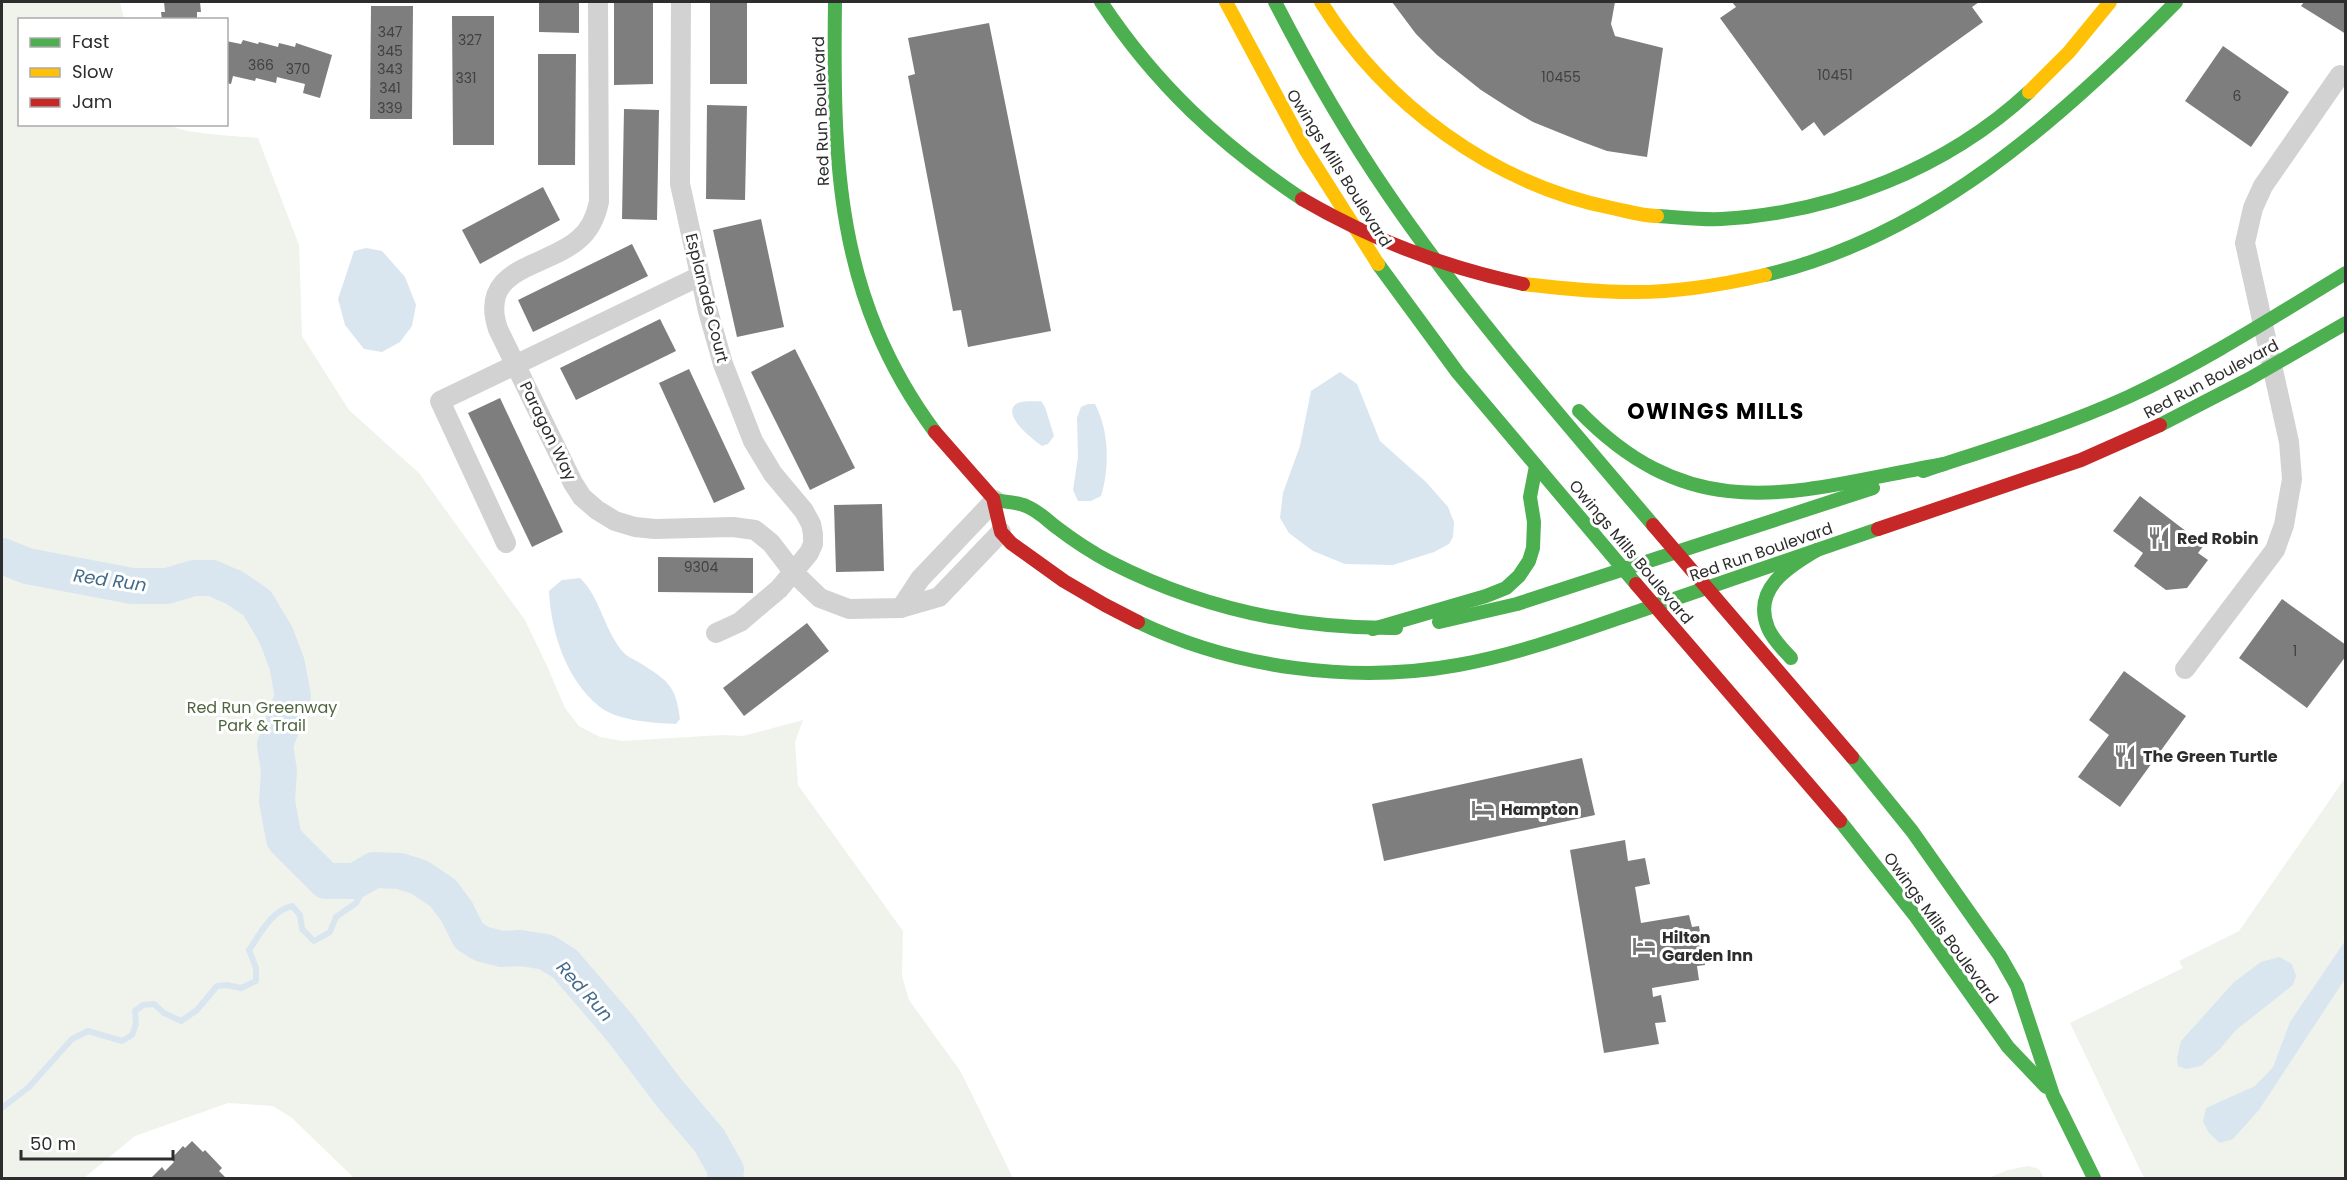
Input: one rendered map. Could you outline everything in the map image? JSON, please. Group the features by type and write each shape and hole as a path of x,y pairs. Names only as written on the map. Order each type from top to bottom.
{"main road":[{"name":"Red Run Boulevard","path":"835,2 834,126 837,176 845,225 858,279 877,331 914,402 943,442 995,500 1028,506 1071,538 1111,562 1193,598 1237,612 1280,621 1323,627 1373,629 1406,627 1480,614 1624,570 1944,464 2109,405 2156,384 2346,273"},
{"path":"1101,2 1143,62 1201,123 1239,157 1302,199 1365,235 1426,260 1486,277 1523,284 1615,292 1692,288 1770,275 1847,248 1886,230 1928,207 2010,152 2085,88 2176,2"},
{"name":"Owings Mills Boulevard","path":"1226,2 1277,101 1314,165 1363,241 1447,357 1624,570 1872,859 2008,1047 2053,1095"},
{"name":"Owings Mills Boulevard","path":"1275,2 1337,117 1425,248 1490,333 1865,771 1912,831 2000,956 2017,986 2053,1095 2094,1179"},
{"path":"1321,2 1361,57 1405,102 1457,142 1488,162 1550,191 1607,209 1673,219 1708,220 1779,215 1814,208 1890,183 1923,167 1989,126 2021,99 2060,63 2110,2"},
{"name":"Red Run Boulevard","path":"1001,532 1032,559 1073,587 1144,624 1181,639 1248,658 1323,670 1395,671 1461,665 1533,647 2081,460 2218,398 2346,323"},
{"path":"1490,333 1543,373"},
{"path":"1572,405 1610,440 1640,463 1675,480 1740,495 1772,494 1944,464"},
{"path":"1373,629 1486,597 1506,588 1519,576 1529,561 1535,536 1530,497 1536,466"},
{"path":"995,500 1001,532"},
{"path":"1801,669 1772,635 1765,618 1765,603 1770,587 1779,574 1817,550"},
{"path":"1963,879 1985,914 2000,956"}],"street":[{"name":"Paragon Way","path":"598,2 599,202 596,216 580,239 517,271 504,281 497,292 494,303 494,316 573,483 582,497 597,510 615,521 635,527 655,529 733,527 755,530 771,543 795,573 820,598 834,605 867,609 901,608"},
{"name":"Esplanade Court","path":"681,2 680,184 700,276 718,348 753,441 773,474 811,524 813,544 795,573 753,613 716,633"},
{"path":"2185,669 2275,550 2284,525 2292,478 2289,442 2245,243 2253,208 2264,186 2340,75"},
{"name":"Paragon Way","path":"506,543 441,401 700,276"},
{"path":"901,608 920,579 995,500"},
{"path":"901,608 939,597 1001,532"}],"green space":[{"name":"Red Run Greenway Park & Trail","path":"2,2 120,2 124,18 18,18 18,126 173,126 198,133 258,138 299,245 302,336 349,410 419,473 525,620 565,708 579,726 600,737 622,741 722,735 743,736 803,720 795,742 798,785 903,931 902,976 909,1000 961,1072 1013,1178 354,1178 292,1118 273,1106 228,1103 135,1136 84,1178 2,1178"},
{"path":"2345,778 2345,1178 2144,1178 2070,1023 2183,968 2179,961 2239,931"},
{"path":"2028,1166 2039,1169 2044,1178 1988,1178 2008,1170"}],"shaded area":[{"path":"366,248 382,251 405,277 416,305 412,326 400,342 382,352 364,349 345,325 338,299 354,251"},
{"path":"1340,372 1357,384 1380,441 1426,482 1448,507 1454,522 1453,537 1449,544 1434,552 1393,565 1345,564 1313,551 1289,533 1280,518 1283,493 1300,446 1311,391"},
{"path":"1041,401 1054,436 1048,444 1042,446 1020,427 1012,409 1019,403"},
{"path":"1095,404 1103,425 1107,449 1106,473 1101,496 1091,501 1078,501 1073,490 1078,457 1077,418 1081,407"},
{"path":"580,578 593,595 612,635 624,653 657,674 673,691 680,719 676,724 636,720 608,712 588,696 578,683 569,669 557,639 549,591 562,580"},
{"path":"2345,941 2345,979 2259,1110 2233,1139 2220,1143 2209,1133 2203,1122 2206,1108 2255,1086 2273,1067 2290,1022"},
{"path":"2279,957 2292,964 2296,976 2293,985 2236,1030 2201,1066 2186,1069 2178,1066 2177,1058 2181,1041 2234,982 2261,962"}],"building":[{"path":"164,2 200,2 201,12 197,12 197,18 162,18 161,12 165,12"},
{"path":"539,2 579,2 579,33 539,32"},
{"path":"614,2 653,2 653,84 614,85"},
{"path":"710,2 747,2 747,84 710,84"},
{"path":"1392,2 1615,2 1611,24 1615,36 1663,48 1647,157 1607,151 1533,122 1509,108 1481,90 1437,55 1416,34"},
{"path":"1732,2 1979,2 1972,7 1983,22 1824,136 1814,122 1802,131 1720,18 1736,7"},
{"path":"2304,2 2346,2 2346,34 2301,6"},
{"path":"371,6 413,6 412,119 370,119"},
{"path":"452,16 494,16 494,145 453,145"},
{"path":"989,23 1051,331 968,347 961,310 953,311 908,76 915,74 908,38"},
{"path":"243,40 278,47 279,43 295,47 296,43 332,55 320,98 303,93 305,84 277,77 276,83 233,76 231,84 228,83 228,41 241,44"},
{"path":"2223,46 2289,92 2251,147 2185,101"},
{"path":"538,54 576,54 575,165 538,165"},
{"path":"707,105 747,106 745,200 706,199"},
{"path":"624,109 659,110 657,220 622,219"},
{"path":"543,187 560,220 480,264 462,230"},
{"path":"761,219 784,327 737,337 713,230"},
{"path":"632,244 648,276 533,332 518,300"},
{"path":"660,319 676,351 576,400 560,368"},
{"path":"795,349 855,468 810,490 751,372"},
{"path":"689,369 745,489 714,503 659,383"},
{"path":"500,398 563,532 532,547 468,413"},
{"name":"Red Robin","path":"2140,496 2204,545 2198,553 2208,560 2187,588 2166,590 2134,566 2143,553 2113,531"},
{"path":"882,504 884,571 836,572 834,505"},
{"path":"658,557 753,558 753,593 658,592"},
{"path":"2282,599 2346,645 2346,656 2307,708 2239,658"},
{"path":"807,623 829,651 744,716 723,688"},
{"name":"The Green Turtle","path":"2124,671 2186,716 2120,807 2078,777 2109,735 2089,720"},
{"name":"Hampton","path":"1582,758 1595,815 1384,861 1372,804"},
{"name":"Hilton Garden Inn","path":"1625,840 1628,861 1645,858 1650,884 1635,887 1641,923 1689,915 1692,927 1699,926 1705,965 1697,966 1699,980 1652,988 1653,997 1661,995 1666,1022 1655,1023 1659,1044 1604,1053 1570,850"},
{"path":"192,1141 203,1152 205,1150 222,1168 219,1171 226,1178 151,1178 162,1167 165,1171 174,1162 171,1159 183,1146 185,1148"}],"waterway":[{"name":"Red Run","path":"2,556 27,566 132,586 167,586 194,578 212,578 235,588 257,603 276,635 287,664 293,696 275,745 279,771 277,801 284,839 326,881 355,881 374,870 400,871 419,877 443,893 457,912 469,936 482,944 502,949 520,948 546,952 565,964 620,1028 670,1094 709,1140 726,1170 725,1178"},
{"path":"2,1108 29,1087 72,1039 88,1031 122,1041 132,1035 136,1024 135,1011 143,1005 154,1004 164,1013 181,1021 197,1010 217,986 227,985 241,988 256,981 256,968 249,950 272,918 292,906 300,915 302,929 314,941 330,932 336,917 356,903 374,870"}],"traffic: fast":[{"path":"835,2 839,173 847,226 859,279 877,330 902,381 935,432"},
{"path":"1101,2 1144,60 1191,111 1244,157 1302,199"},
{"path":"1275,2 1315,76 1372,171 1450,280 1516,363 1653,525"},
{"path":"1765,275 1825,257 1882,233 1937,203 1989,168 2039,129 2087,88 2176,2"},
{"path":"1657,216 1721,219 1763,215 1846,196 1887,182 1962,143 1997,119 2029,92"},
{"path":"1378,264 1458,373 1636,584"},
{"path":"1923,471 2052,428 2128,397 2212,354 2346,273"},
{"path":"2160,425 2249,379 2346,323"},
{"path":"1579,411 1622,449 1665,474 1708,488 1751,493 1796,491 1944,464"},
{"path":"1373,629 1486,596 1506,588 1519,576 1529,561 1533,548 1534,522 1530,497 1536,466"},
{"path":"1439,622 1517,604 1873,488"},
{"path":"995,500 1030,508 1110,562 1178,592 1249,613 1285,620 1321,625 1396,628"},
{"path":"1138,622 1214,651 1295,668 1377,673 1458,665 1532,647 1878,529"},
{"path":"1791,658 1768,628 1764,614 1765,602 1776,581 1795,564 1817,550"},
{"path":"1852,757 1912,831 2000,956 2017,986 2053,1095 2094,1178"},
{"path":"1840,821 1916,917 2008,1047 2046,1087"}],"traffic: slow":[{"path":"1226,2 1305,149 1378,264"},
{"path":"1321,2 1347,39 1377,74 1410,106 1446,135 1525,180 1568,196 1634,213 1657,216"},
{"path":"2029,92 2069,52 2110,2"},
{"path":"1523,284 1589,291 1646,292 1698,288 1765,275"}],"traffic: jam":[{"path":"1302,199 1355,227 1409,250 1465,269 1523,284"},
{"path":"1878,529 2081,460 2160,425"},
{"path":"935,432 993,498 1001,532 1011,543 1064,581 1138,622"},
{"path":"1653,525 1852,757"},
{"path":"1636,584 1840,821"}],"place":[{"name":"Red Robin","path":"2159,538"},
{"name":"The Green Turtle","path":"2125,756"},
{"name":"Hampton","path":"1483,809"},
{"name":"Hilton Garden Inn","path":"1644,946"}],"district":[{"name":"OWINGS MILLS","path":"1716,411"}]}
